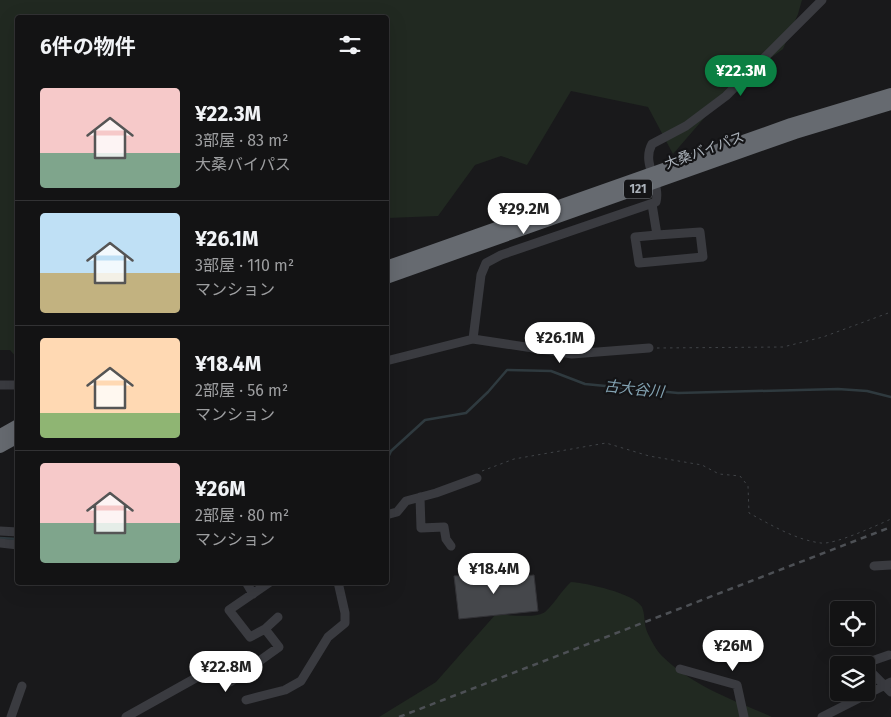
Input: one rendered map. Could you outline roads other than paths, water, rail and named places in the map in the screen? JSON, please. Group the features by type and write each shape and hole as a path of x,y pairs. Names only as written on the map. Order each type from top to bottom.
{"highway":[{"name":"大桑バイパス","path":"389,277 652,179 791,124 891,94"},
{"name":"大桑バイパス","path":"389,266 652,179 891,104"},
{"path":"0,435 15,427"},
{"path":"0,447 15,439"}],"street":[{"path":"473,339 481,275 486,264 500,255 611,216 652,204 657,199 648,156 652,144 686,126 726,96 822,0"},
{"path":"652,204 657,235"},
{"path":"700,232 703,257 639,263 635,237 657,235 700,232"},
{"path":"389,360 473,339 572,354 648,348"},
{"path":"0,385 15,385"},
{"path":"389,514 398,512 406,501 436,494 477,478"},
{"path":"420,497 421,528 444,527 446,539 451,546"},
{"path":"0,531 15,532"},
{"path":"0,543 15,545"},
{"path":"874,566 891,565"},
{"path":"248,585 253,594"},
{"path":"266,585 230,610 250,637 266,629 278,616"},
{"path":"246,700 284,690 301,681 328,637 345,622 345,613 339,585"},
{"path":"126,717 219,665 230,682 279,647 266,629"},
{"path":"875,660 889,655"},
{"path":"680,669 737,686 744,717"},
{"path":"822,717 889,686 875,674"},
{"path":"11,717 22,686"}],"waterway":[{"name":"古大谷川","path":"389,455 391,451 425,420 466,413 507,370 551,371 585,384 678,393 838,389 867,391 891,397"},
{"name":"古大谷川","path":"0,538 15,539"}],"railway":[{"path":"399,717 891,527"}]}
